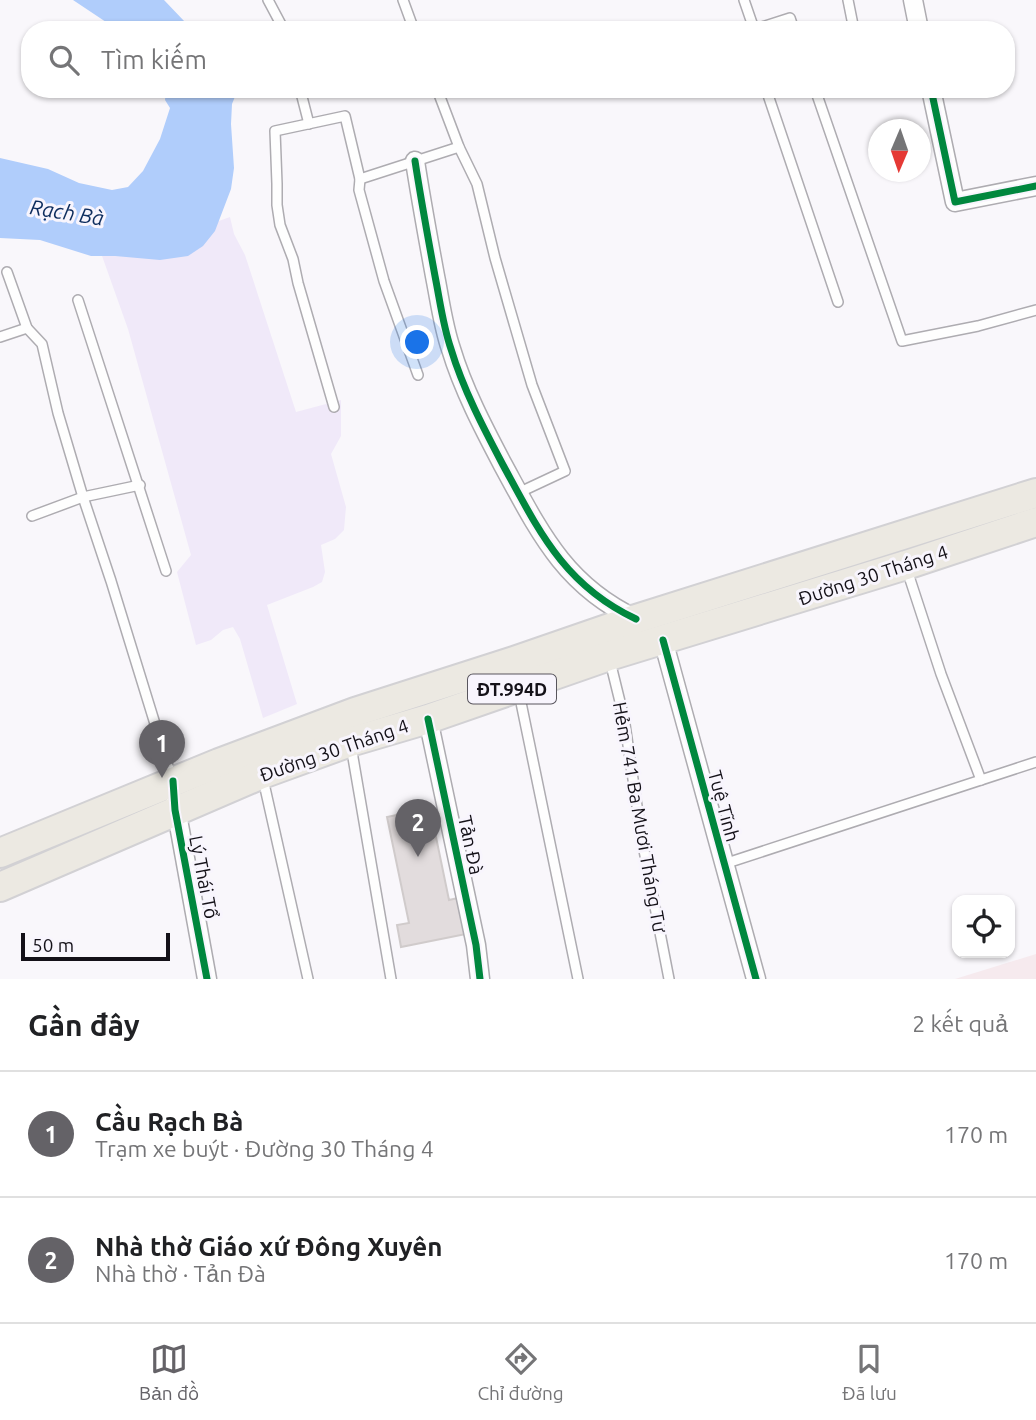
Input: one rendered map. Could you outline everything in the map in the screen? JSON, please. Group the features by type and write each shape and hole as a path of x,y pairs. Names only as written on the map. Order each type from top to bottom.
{"main road":[{"name":"Đường 30 Tháng 4","path":"0,853 173,781 330,721 428,719 518,687 606,643 645,616 1036,492"},
{"name":"Đường 30 Tháng 4","path":"0,887 175,810 350,742 382,718 606,643 663,640 1036,522"},
{"path":"645,616 663,640"}],"street":[{"path":"913,0 917,21"},
{"path":"933,98 955,202 1036,186"},
{"path":"415,161 450,349 490,441 531,519 572,573 593,594 619,611 645,616"},
{"name":"Tuệ Tĩnh","path":"663,640 756,979"},
{"name":"Tản Đà","path":"428,719 477,945 480,979"},
{"name":"Lý Thái Tổ","path":"173,781 175,810 207,979"}],"lane":[{"path":"268,0 279,21"},
{"path":"403,0 411,21"},
{"path":"744,0 751,21"},
{"path":"848,0 852,21"},
{"path":"302,98 309,124"},
{"path":"440,98 459,148 477,184 495,258 529,373 565,471 518,493"},
{"path":"769,98 838,302"},
{"path":"818,98 902,341 978,326 1036,310"},
{"path":"334,407 293,259 280,225 275,131 345,116 360,179 359,190 384,281 418,375"},
{"path":"360,179 459,148"},
{"path":"7,272 27,328 42,344 58,413 83,497 173,781"},
{"path":"78,300 166,571"},
{"path":"0,337 27,328"},
{"path":"32,516 83,497 140,485"},
{"path":"906,565 941,674 981,780"},
{"name":"Hẻm 741 Ba Mươi Tháng Tư","path":"606,643 624,718 642,839 669,979"},
{"path":"518,687 578,979"},
{"path":"350,742 391,979"},
{"path":"723,864 1036,762"},
{"path":"262,774 308,979"}],"shaded area":[{"path":"230,217 296,412 341,400 341,436 331,454 346,507 344,530 335,539 321,545 325,572 322,582 267,605 297,704 263,718 240,639 233,627 196,645 177,572 191,555 128,329 96,239 188,232"},
{"path":"1036,954 1036,979 955,979"}],"water":[{"path":"73,0 164,0 184,21 104,21"},
{"name":"Rạch Bà","path":"234,98 231,124 234,168 231,189 215,231 203,246 188,256 160,260 91,256 40,240 0,238 0,158 48,169 79,183 112,190 128,187 143,171 160,139 170,108 165,100"}],"building":[{"path":"430,808 449,900 458,898 466,934 401,947 397,925 409,923 387,817"}],"cycle path":[{"path":"933,98 955,202 1036,186"},
{"path":"415,161 446,331 456,364 481,423 529,512 556,554 590,590 636,619"},
{"path":"663,640 756,979"},
{"path":"428,719 476,945 480,979"},
{"path":"173,781 175,810 207,979"}],"place":[{"name":"Cầu Rạch Bà","path":"162,778"},
{"name":"Nhà thờ Giáo xứ Đông Xuyên","path":"418,857"}]}
